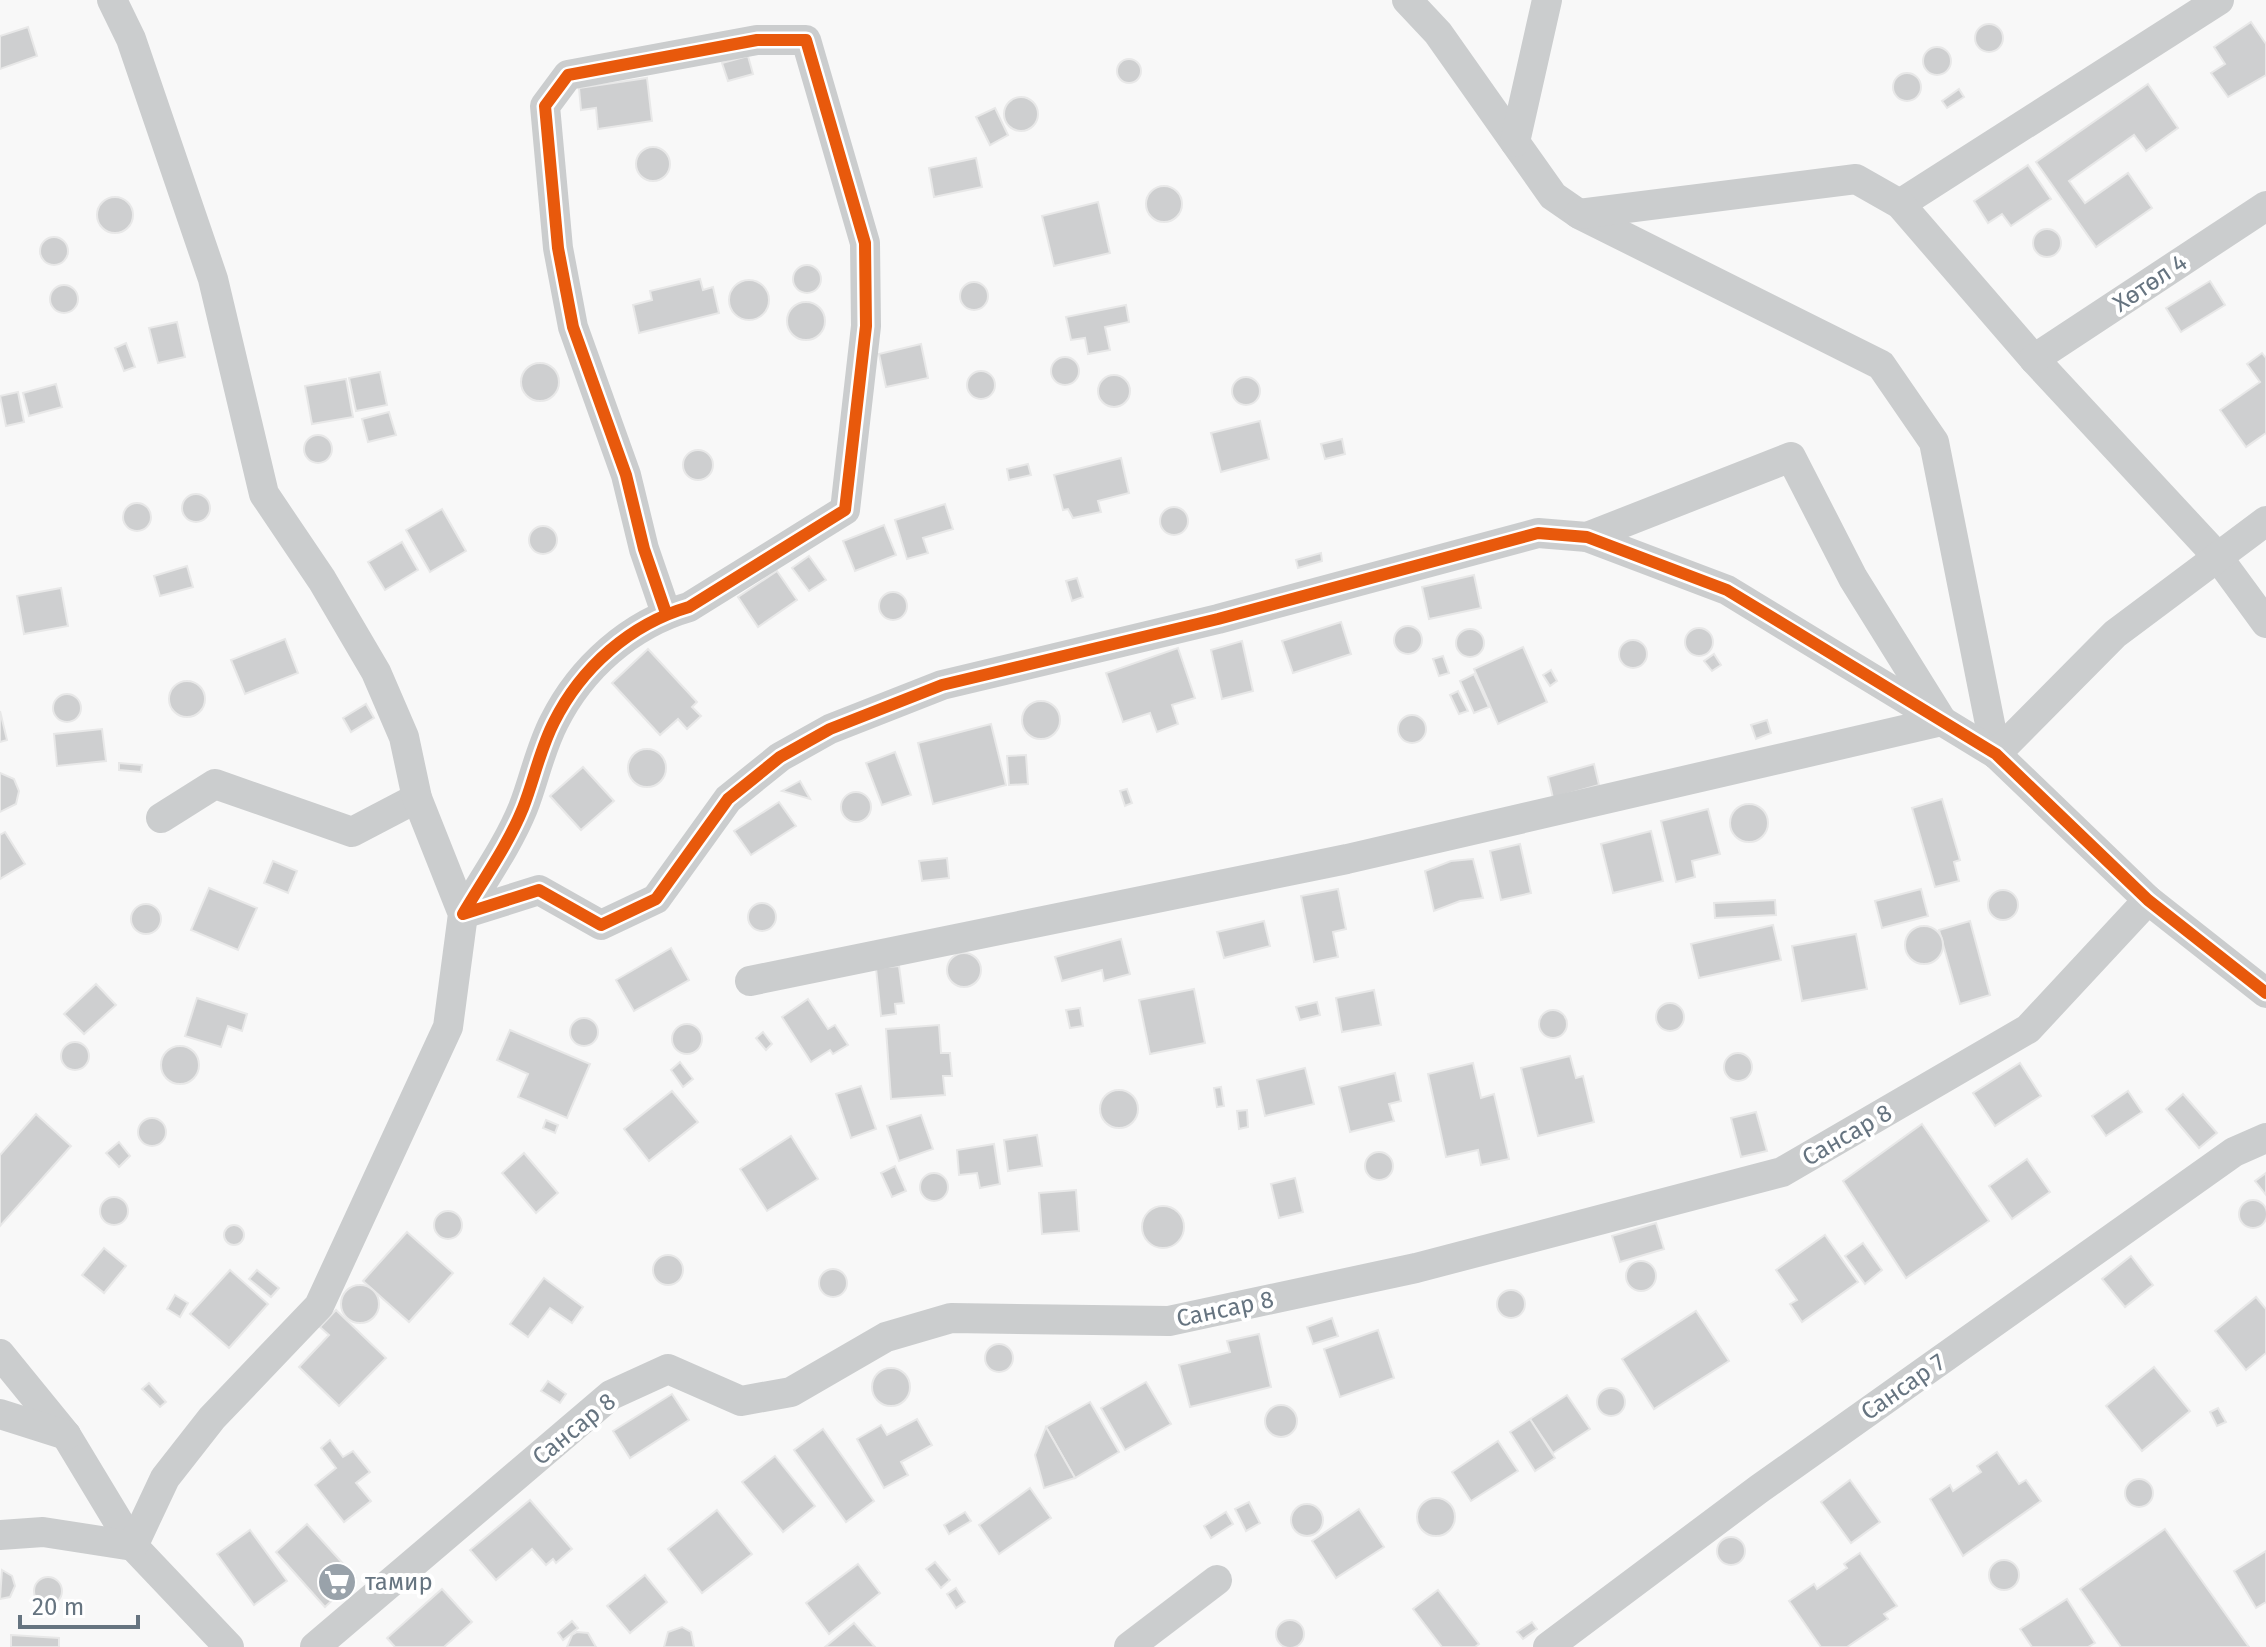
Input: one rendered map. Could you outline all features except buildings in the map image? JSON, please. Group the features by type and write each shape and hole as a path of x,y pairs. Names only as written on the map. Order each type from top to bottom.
{"street":[{"path":"112,0 131,39 213,279 264,494 322,580 376,672 404,737 417,798 463,914"},
{"path":"1407,0 1438,33 1553,196 1579,214 1881,365 1934,442 1996,754"},
{"path":"1515,142 1547,0"},
{"path":"1900,204 2219,0"},
{"path":"133,1546 165,1478 212,1418 319,1306 448,1027 463,914 523,809 554,721 583,678 614,645 666,613 689,607 845,510 866,326 865,243 806,40 757,40 568,75 545,106 558,248 573,327 626,475 644,549 666,613"},
{"path":"1579,214 1856,179 1900,204 2034,359 2217,556 2266,623"},
{"name":"Хөтөл 4","path":"2034,359 2266,206"},
{"path":"1587,537 1791,457 1853,578 1942,721"},
{"path":"1996,754 2115,634 2266,521"},
{"path":"463,914 539,890 601,925 656,899 728,799 780,757 830,729 942,685 1218,619 1483,545 1538,533 1587,537 1727,590 1996,754 2148,900 2266,993"},
{"path":"750,981 1347,859 1942,721"},
{"path":"161,818 215,784 352,832 417,798"},
{"name":"Сансар 8","path":"315,1647 611,1395 668,1369 741,1401 791,1392 886,1337 951,1318 1169,1321 1416,1268 1782,1172 2028,1029 2148,900"},
{"name":"Сансар 7","path":"1548,1647 1759,1489 2221,1161 2266,1138"},
{"path":"0,1354 66,1435 133,1546 229,1647"},
{"path":"0,1414 66,1435"},
{"path":"0,1535 43,1532 133,1546"},
{"path":"1129,1647 1217,1580"}],"cycle path":[{"path":"666,613 644,549 626,475 573,327 558,248 545,106 568,75 757,40 806,40 865,243 866,326 845,510 689,607 627,637 593,666 565,702 554,722 517,822 463,914 539,890 601,925 656,899 728,799 780,757 830,729 942,685 1218,619 1538,533 1587,537 1727,590 1996,754 2148,900 2266,993"}],"place":[{"name":"тамир","path":"337,1582"}]}
